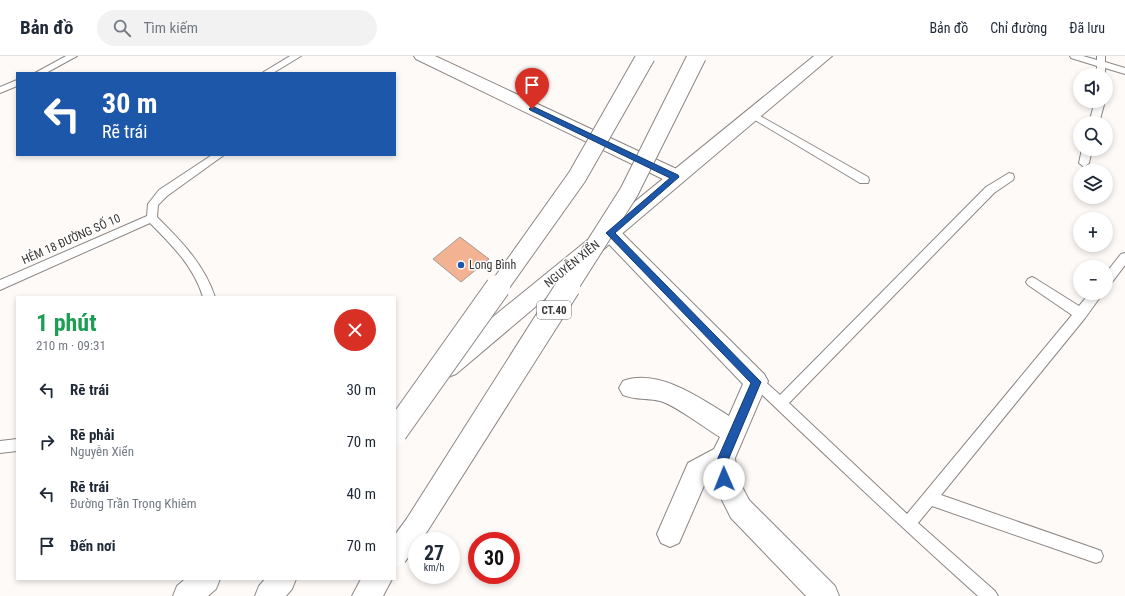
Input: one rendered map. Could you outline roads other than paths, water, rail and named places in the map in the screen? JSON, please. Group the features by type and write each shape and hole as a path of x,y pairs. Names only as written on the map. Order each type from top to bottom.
{"main road":[{"path":"422,56 676,177"},
{"path":"396,431 577,177 646,56"},
{"name":"CT.40","path":"396,554 417,525 629,192 697,56"},
{"name":"NGUYỄN XIỂN","path":"396,411 490,330 754,115 824,56"},
{"path":"610,233 756,382 724,458 724,479 740,509 813,591"},
{"path":"631,388 664,391 692,406 734,434"},
{"path":"670,534 697,472 724,458"},
{"path":"269,596 281,580"},
{"path":"366,596 377,580"}],"lane":[{"path":"41,72 73,56"},
{"path":"268,72 297,56"},
{"path":"1074,56 1101,60 1125,71"},
{"path":"0,90 16,83"},
{"path":"754,115 864,180"},
{"path":"209,296 201,275 152,218 153,204 163,193 218,156"},
{"path":"1084,163 1086,156"},
{"path":"779,404 990,190 1009,177"},
{"name":"HẺM 18 ĐƯỜNG SỐ 10","path":"0,285 152,218"},
{"path":"1113,273 1125,257"},
{"path":"1032,282 1081,314"},
{"path":"908,524 1092,300"},
{"path":"756,382 908,524 990,596"},
{"path":"0,447 16,445"},
{"path":"930,498 1096,556"}],"place":[{"name":"Long Bình","path":"461,265"}]}
